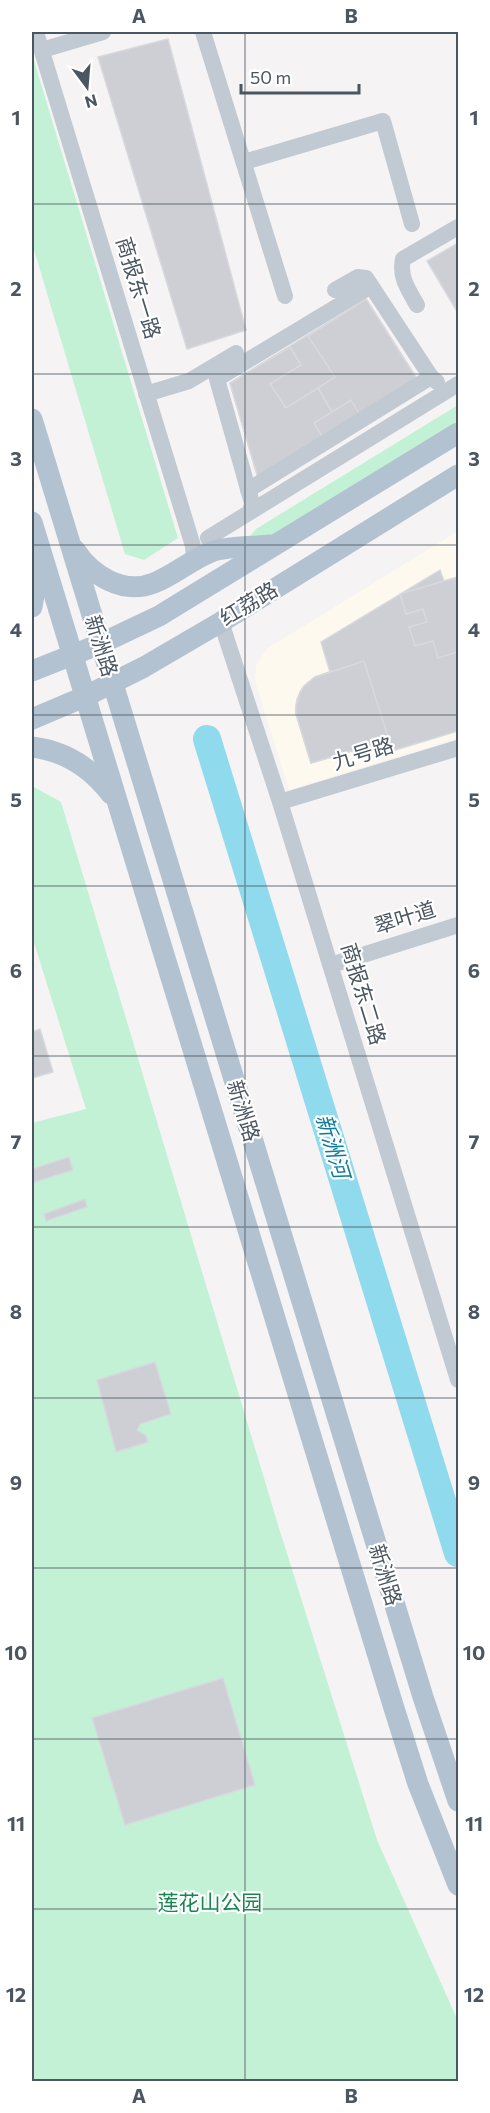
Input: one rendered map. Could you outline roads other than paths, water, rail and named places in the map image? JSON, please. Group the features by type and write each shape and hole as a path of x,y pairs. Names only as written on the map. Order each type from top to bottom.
{"main road":[{"name":"新洲路","path":"32,419 423,1697 459,1801"},
{"name":"红荔路","path":"32,671 100,644 159,616 459,433"},
{"name":"红荔路","path":"32,719 112,684 221,622 459,475"},
{"path":"32,607 37,560 33,528"},
{"name":"新洲路","path":"33,528 393,1705 418,1784 459,1885"},
{"path":"66,534 88,566 102,578 119,585 138,587 154,583 194,559 211,544 277,544"},
{"path":"32,747 53,751 77,762 98,777 117,801"}],"street":[{"name":"商报东一路","path":"36,32 193,546 194,559"},
{"path":"42,50 103,32"},
{"path":"203,32 285,296"},
{"path":"244,162 383,121 412,224"},
{"path":"417,305 400,270 404,259 459,227"},
{"path":"335,290 358,277 366,278 396,331 431,376 441,386 455,386"},
{"path":"147,396 217,379 371,286"},
{"path":"147,396 189,381 236,353"},
{"path":"248,490 431,376"},
{"path":"217,379 252,503 250,512"},
{"path":"211,544 250,512 455,386"},
{"name":"商报东二路","path":"221,622 330,965 451,1325 459,1380"},
{"name":"九号路","path":"280,802 459,748"},
{"name":"翠叶道","path":"330,965 459,925"}],"waterway":[{"name":"新洲河","path":"207,739 458,1553"}],"park label":[{"name":"莲花山公园","path":"210,1903"}]}
